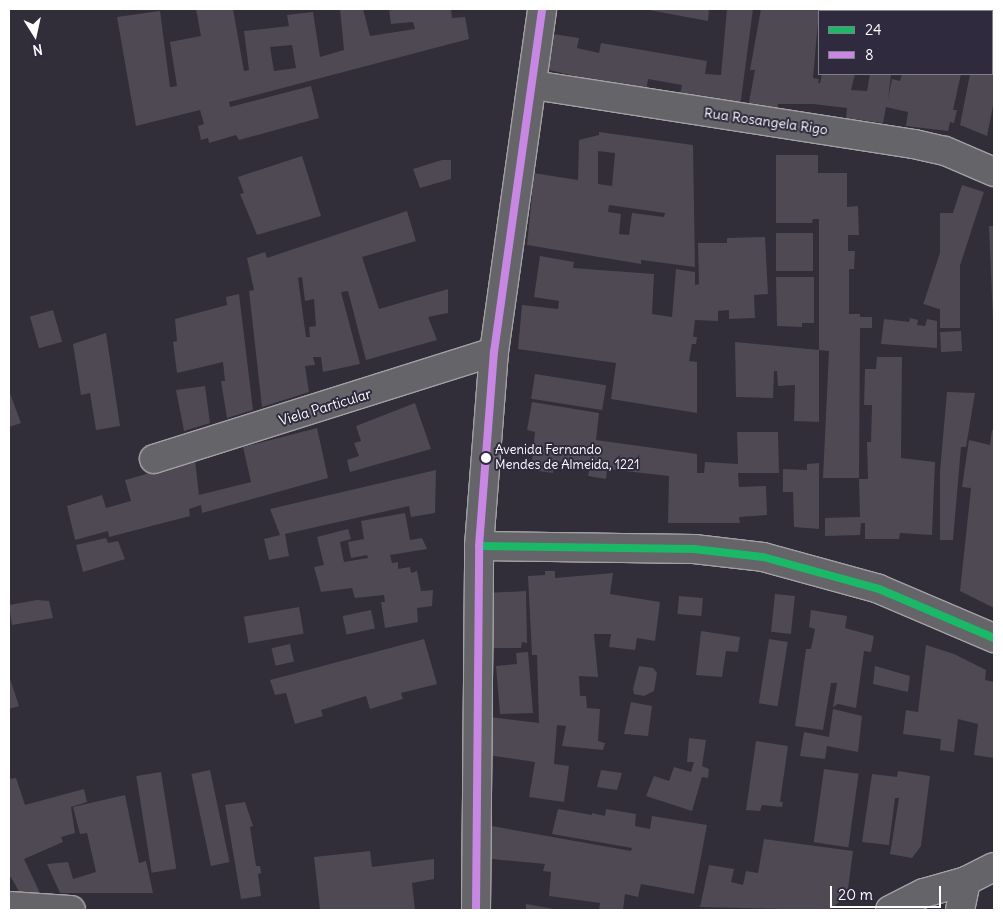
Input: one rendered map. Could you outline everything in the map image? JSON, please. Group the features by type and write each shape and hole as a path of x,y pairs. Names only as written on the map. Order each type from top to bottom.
{"street":[{"path":"476,910 479,832 479,546 494,352 533,85 542,9"},
{"name":"Rua Rosangela Rigo","path":"533,85 914,144 945,151 994,172"},
{"name":"Viela Particular","path":"154,459 494,352"},
{"path":"479,546 558,550 694,549 763,557 879,589 994,638"},
{"path":"890,910 924,893 966,881 994,867"},
{"path":"960,910 966,881"},
{"path":"9,906 71,910"}],"building":[{"path":"196,9 233,9 244,71 249,70 244,31 289,26 287,15 313,12 320,57 344,50 340,9 363,9 370,36 415,29 413,22 391,24 389,9 451,9 452,18 465,17 469,39 229,102 230,107 311,86 319,118 239,140 236,135 209,143 208,138 201,140 198,126 204,124 200,110 136,126 117,17 160,11 170,87 177,86 170,42 201,36","holes":["292,45 296,68 274,71 270,47"]},
{"path":"644,9 709,9 708,21"},
{"path":"727,9 753,9 740,107 679,99 682,85 648,79 646,93 545,69 553,34 579,38 577,48 599,53 601,43 707,61 705,74 721,75"},
{"path":"761,9 834,9 818,10 813,78 819,79 818,83 820,83 822,75 855,75 851,90 867,91 870,75 891,75 888,99 892,79 900,81 902,75 961,75 953,110 957,110 954,123 950,122 948,131 906,126 908,112 886,107 883,123 846,118 847,108 813,104 778,104 777,110 748,107 755,70 750,70"},
{"path":"837,9 869,9 853,10"},
{"path":"963,9 971,10 942,10"},
{"path":"993,58 994,101 987,136 960,125 970,75 993,75"},
{"path":"599,132 693,145 695,267 641,260 641,264 527,245 532,195 524,193 527,172 578,180 579,140 599,135","holes":["598,151 615,153 612,186 598,184","609,205 665,213 664,217 632,213 629,235 619,234 621,214 608,212"]},
{"path":"776,155 818,155 818,173 847,173 847,207 858,206 859,235 848,235 848,251 855,251 854,269 849,269 849,314 860,314 860,317 872,317 872,328 860,328 859,478 823,478 829,351 819,350 819,219 813,219 812,223 776,223"},
{"path":"302,156 321,216 257,235 240,194 244,193 238,177"},
{"path":"442,160 451,160 451,179 420,188 413,169"},
{"path":"962,185 984,192 945,311 923,304"},
{"path":"407,211 416,241 362,257 379,309 448,289 448,313 428,317 437,340 366,360 348,291 341,292 360,364 323,372 321,357 313,357 315,365 305,366 309,392 262,407 249,291 254,290 247,258 265,252 267,258","holes":["302,277 305,301 314,299 316,326 309,327 310,337 306,337 298,278"]},
{"path":"940,213 960,213 960,328 940,328"},
{"path":"989,226 994,226 994,321 993,321"},
{"path":"776,233 813,233 813,271 776,271"},
{"path":"765,237 768,294 754,295 755,318 729,319 729,310 718,311 718,321 695,320 693,337 697,337 696,344 692,344 689,361 697,362 697,413 611,399 616,363 518,349 522,305 558,309 559,301 534,297 540,256 574,262 573,268 654,274 652,314 672,317 676,269 695,272 695,285 699,284 698,243 727,243 727,238"},
{"path":"776,277 814,277 814,323 802,323 802,327 777,326"},
{"path":"239,294 253,410 227,418 221,381 225,381 223,362 177,373 173,342 177,341 175,319 227,305 226,297"},
{"path":"53,310 62,342 39,348 30,317"},
{"path":"910,318 918,320 917,325 925,326 927,319 937,321 937,348 881,344 884,319 909,322"},
{"path":"961,331 962,351 941,352 940,332"},
{"path":"106,333 120,426 96,430 90,393 81,395 73,344"},
{"path":"735,342 819,350 819,422 794,421 795,385 778,386 777,371 774,371 773,398 736,397"},
{"path":"877,357 902,357 901,458 935,462 932,535 900,533 899,539 865,539 865,523 861,523 860,535 825,536 825,518 860,517 859,479 868,479 867,442 871,442 872,405 864,405 865,369 876,369"},
{"path":"535,374 606,385 602,410 531,399"},
{"path":"205,386 210,423 184,431 176,390"},
{"path":"9,391 21,423 9,427"},
{"path":"947,392 975,393 966,447 961,447 953,540 940,540 940,471"},
{"path":"532,402 599,413 596,440 697,454 697,473 704,473 705,462 738,464 737,432 778,432 779,473 738,473 739,487 766,486 767,515 739,517 740,523 668,523 669,476 607,469 606,479 588,476 590,466 554,461 553,473 531,470 535,432 527,430"},
{"path":"415,403 431,449 350,472 347,460 359,456 354,443 361,441 356,426"},
{"path":"317,428 328,478 202,513 201,505 189,509 190,516 109,537 108,531 75,540 67,506 102,495 106,508 131,501 125,480 195,460 199,495 251,482 243,447"},
{"path":"992,430 994,430 994,608 960,591 971,488 962,487 969,440 990,445"},
{"path":"819,463 819,529 794,527 793,492 783,492 783,469 807,470 807,464"},
{"path":"436,470 435,513 411,517 409,506 285,534 289,556 269,560 264,539 280,535 270,509"},
{"path":"405,513 410,540 422,538 427,549 390,555 392,563 398,562 398,569 410,567 411,573 417,571 421,591 433,590 432,606 417,608 418,622 385,628 381,602 385,602 384,595 355,598 352,588 321,592 314,567 324,565 317,537 348,529 351,539 340,542 344,562 368,558 367,555 351,558 348,542 364,539 361,521"},
{"path":"106,538 108,543 118,541 125,559 83,572 76,545"},
{"path":"545,571 555,571 555,578 613,573 610,594 660,602 655,641 637,638 635,650 609,647 611,634 594,634 598,677 579,676 580,696 586,696 587,708 600,709 598,741 605,743 603,750 562,746 566,726 557,725 554,764 569,766 564,802 529,797 535,762 487,755 490,717 539,723 537,655 532,655 528,576 545,575"},
{"path":"526,591 527,643 522,642 521,648 488,648 486,593"},
{"path":"775,594 795,596 791,634 771,632"},
{"path":"679,596 703,598 701,616 677,614"},
{"path":"37,600 49,601 53,618 12,625 9,605"},
{"path":"299,607 304,634 249,643 244,617"},
{"path":"371,610 375,629 347,635 343,616"},
{"path":"811,610 847,616 845,628 874,636 871,652 864,651 856,708 838,704 833,707 837,683 831,683 823,730 795,726 806,649 811,649 815,629 809,627"},
{"path":"701,631 740,637 738,652 726,651 722,677 696,675"},
{"path":"424,639 437,684 401,693 403,699 370,709 366,696 321,710 323,716 295,724 286,693 275,695 270,680"},
{"path":"769,639 788,642 778,706 759,703"},
{"path":"290,644 294,662 276,666 271,648"},
{"path":"926,645 954,654 986,670 985,680 994,682 994,758 974,755 978,724 958,719 954,752 940,750 941,739 903,734 906,710 918,712"},
{"path":"528,652 533,713 500,714 496,666 517,664 516,653"},
{"path":"639,666 653,668 657,673 654,691 644,696 634,694 633,689"},
{"path":"875,666 910,676 908,692 873,684"},
{"path":"9,676 19,706 9,709"},
{"path":"631,702 652,706 648,736 624,734"},
{"path":"833,709 862,716 858,752 827,746 825,759 800,756 804,732 829,737"},
{"path":"689,738 706,740 702,766 709,769 708,778 702,777 692,811 646,796 654,776 669,781 674,767 691,772 694,762 687,762"},
{"path":"756,741 788,746 780,802 783,802 782,807 762,805 760,811 746,810"},
{"path":"824,769 859,774 848,847 814,842"},
{"path":"210,770 230,862 211,866 191,774"},
{"path":"601,770 622,773 617,790 597,787"},
{"path":"898,771 930,776 921,846 912,858 890,854 899,798 895,798 889,845 862,842 872,774 897,777"},
{"path":"161,772 176,869 152,873 136,776"},
{"path":"16,778 25,805 84,789 87,802 71,807 75,833 61,837 63,842 24,859 40,893 20,893 9,874 9,779"},
{"path":"125,795 139,863 146,861 153,893 60,893 47,864 68,862 73,879 96,872 87,833 80,834 73,807"},
{"path":"245,802 253,826 250,827 256,866 260,866 261,873 258,874 261,896 241,899 225,805"},
{"path":"558,809 605,816 606,809 636,814 635,826 650,829 652,816 707,825 694,894 641,884 638,897 625,894 623,910 599,910 600,903 549,896 551,872 543,871 545,864 481,858 486,825 631,851 632,848 552,834"},
{"path":"764,839 853,851 848,889 853,891 829,910 700,907 709,865 734,869 731,882 743,885 746,871 758,873"},
{"path":"370,851 372,867 434,859 434,879 412,883 415,910 320,910 314,857"},
{"path":"526,904 554,909 554,910 526,910"}],"transit line":[{"name":"8","path":"476,910 479,546 494,352 542,9"},
{"name":"24","path":"479,546 694,549 763,557 879,589 994,638"}],"place":[{"name":"Avenida Fernando Mendes de Almeida, 1221","path":"486,458"}]}
